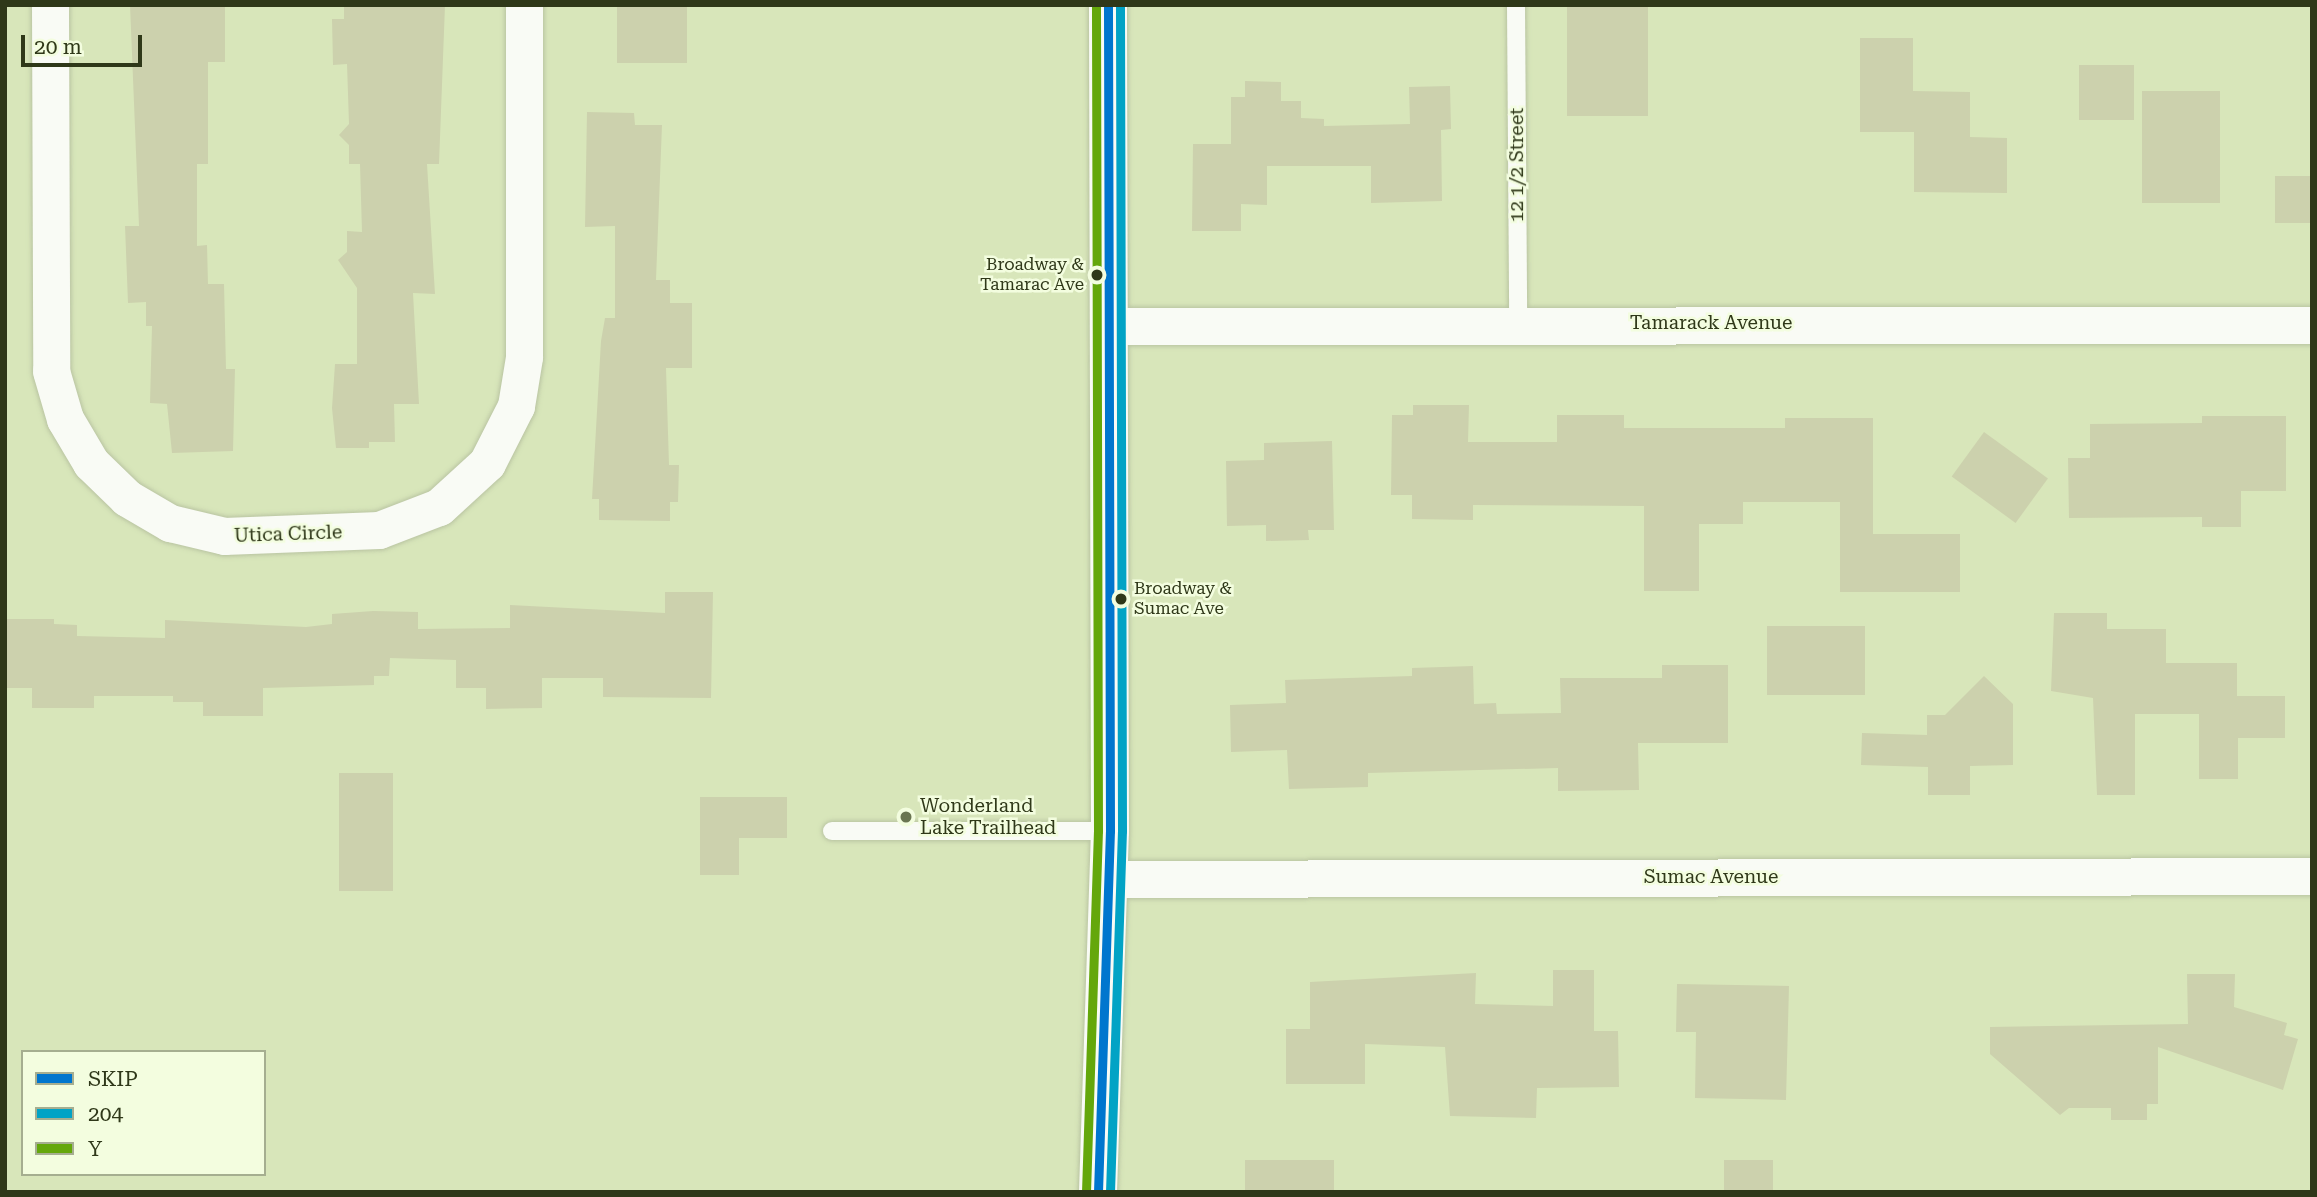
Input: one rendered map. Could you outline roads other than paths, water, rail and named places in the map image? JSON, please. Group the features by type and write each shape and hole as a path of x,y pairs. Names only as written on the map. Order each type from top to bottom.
{"main road":[{"path":"1098,1192 1110,831 1108,5"}],"street":[{"name":"Utica Circle","path":"50,5 51,371 65,419 91,463 127,498 170,523 224,536 379,530 439,507 487,463 516,406 524,357 524,5"},
{"name":"Tamarack Avenue","path":"1110,326 2312,325"},
{"name":"Sumac Avenue","path":"1109,878 2312,876"}],"lane":[{"name":"12 1/2 Street","path":"1516,5 1518,324"},
{"path":"832,831 1110,831"}],"place":[{"name":"Broadway & Tamarac Ave","path":"1097,275"},
{"name":"Broadway & Sumac Ave","path":"1121,599"},
{"name":"Wonderland Lake Trailhead","path":"906,817"}]}
